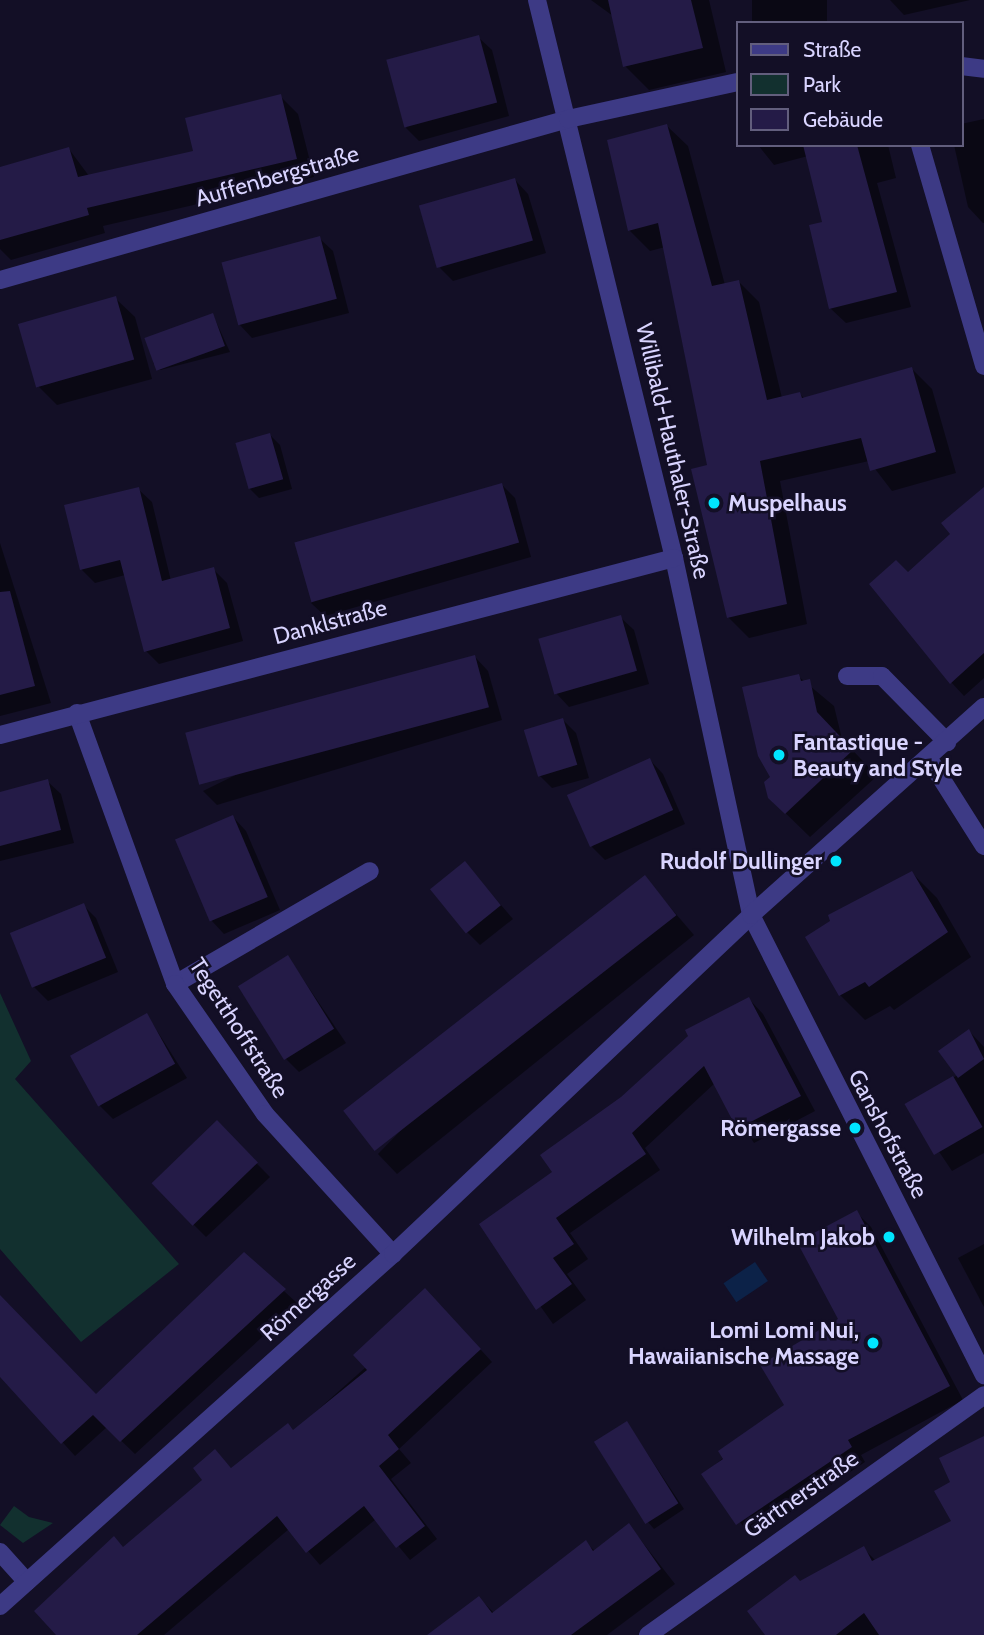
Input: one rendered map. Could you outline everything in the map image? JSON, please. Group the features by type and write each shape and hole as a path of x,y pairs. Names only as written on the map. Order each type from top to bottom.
{"street":[{"name":"Willibald-Hauthaler-Straße","path":"537,0 674,558 751,915"},
{"path":"963,66 984,69"},
{"name":"Auffenbergstraße","path":"0,280 568,119 736,82"},
{"path":"920,147 984,366"},
{"name":"Danklstraße","path":"0,735 674,558"},
{"path":"847,676 882,676 947,742"},
{"name":"Römergasse","path":"0,1606 393,1254 751,915 929,759 984,707"},
{"name":"Tegetthoffstraße","path":"77,713 175,984 265,1114 393,1254"},
{"path":"929,759 984,846"},
{"path":"175,984 370,872"},
{"name":"Ganshofstraße","path":"751,915 984,1375"},
{"name":"Gärtnerstraße","path":"648,1635 984,1395"},
{"path":"0,1552 27,1582"}],"green space":[{"path":"0,993 31,1061 15,1079 179,1264 81,1342 0,1249"},
{"path":"14,1506 29,1517 53,1523 23,1543 0,1525"}],"water":[{"path":"755,1262 768,1281 736,1302 723,1283"}],"building":[{"path":"608,0 691,0 703,48 623,67"},
{"path":"479,35 497,103 404,127 386,60"},
{"path":"281,94 297,159 87,208 89,215 0,240 0,167 69,147 78,177 193,151 185,118"},
{"path":"667,124 712,286 739,280 767,400 800,392 802,398 912,367 936,452 870,471 861,438 760,461 787,604 727,618 691,469 707,465 658,223 628,231 607,140"},
{"path":"803,147 858,147 897,292 829,309 809,225 822,222"},
{"path":"515,178 533,240 437,268 419,206"},
{"path":"320,236 337,299 238,325 221,262"},
{"path":"116,296 134,359 36,388 18,324"},
{"path":"213,313 225,346 156,371 144,338"},
{"path":"270,433 283,479 249,489 235,443"},
{"path":"502,483 519,543 311,602 294,543"},
{"path":"139,487 162,581 214,567 230,628 144,652 120,560 80,570 64,505"},
{"path":"984,487 984,653 950,684 869,584 896,560 908,572 950,534 941,523"},
{"path":"10,591 35,686 0,695 0,592"},
{"path":"621,615 637,671 554,694 538,639"},
{"path":"475,655 489,707 199,785 185,733"},
{"path":"799,674 801,681 810,679 817,712 853,750 785,814 768,798 764,782 770,777 758,756 742,687"},
{"path":"563,718 577,765 538,777 524,730"},
{"path":"650,758 673,810 590,847 567,795"},
{"path":"48,779 61,830 0,846 0,792"},
{"path":"233,815 268,897 210,922 175,840"},
{"path":"465,861 501,905 466,934 430,889"},
{"path":"912,871 948,932 869,987 865,982 839,996 805,937 830,921 828,915"},
{"path":"645,875 676,915 375,1151 343,1111"},
{"path":"84,903 106,958 32,988 10,933"},
{"path":"288,955 334,1029 284,1060 238,986"},
{"path":"749,997 801,1096 737,1129 704,1066 632,1133 646,1154 556,1218 574,1244 553,1258 572,1284 536,1310 479,1224 552,1172 540,1155 621,1097 688,1036 685,1030"},
{"path":"147,1013 175,1064 98,1106 70,1056"},
{"path":"969,1029 984,1059 958,1078 938,1051"},
{"path":"953,1076 982,1127 934,1155 905,1104"},
{"path":"217,1120 258,1162 193,1226 152,1183"},
{"path":"857,1210 950,1386 848,1440 852,1447 736,1525 701,1474 723,1459 718,1451 784,1405 760,1365 838,1319 797,1242"},
{"path":"244,1252 286,1289 120,1442 93,1415 61,1444 0,1377 0,1295 96,1394"},
{"path":"425,1288 481,1349 388,1435 399,1449 379,1466 425,1526 396,1548 364,1506 306,1553 277,1516 137,1635 56,1635 34,1611 114,1536 123,1547 202,1480 193,1468 215,1449 231,1468 288,1423 293,1430 367,1370 353,1355"},
{"path":"627,1421 678,1503 645,1524 594,1442"},
{"path":"984,1436 984,1635 879,1635 864,1613 836,1635 765,1635 747,1611 795,1575 800,1581 864,1546 872,1561 951,1521 934,1491 950,1482 939,1458"},
{"path":"629,1523 661,1569 571,1635 427,1635 479,1596 492,1613 586,1540 593,1551"}],"place":[{"name":"Muspelhaus","path":"714,503"},
{"name":"Fantastique - Beauty and Style","path":"779,755"},
{"name":"Rudolf Dullinger","path":"836,861"},
{"name":"Römergasse","path":"855,1128"},
{"name":"Wilhelm Jakob","path":"889,1237"},
{"name":"Lomi Lomi Nui, Hawaiianische Massage","path":"873,1343"}]}
